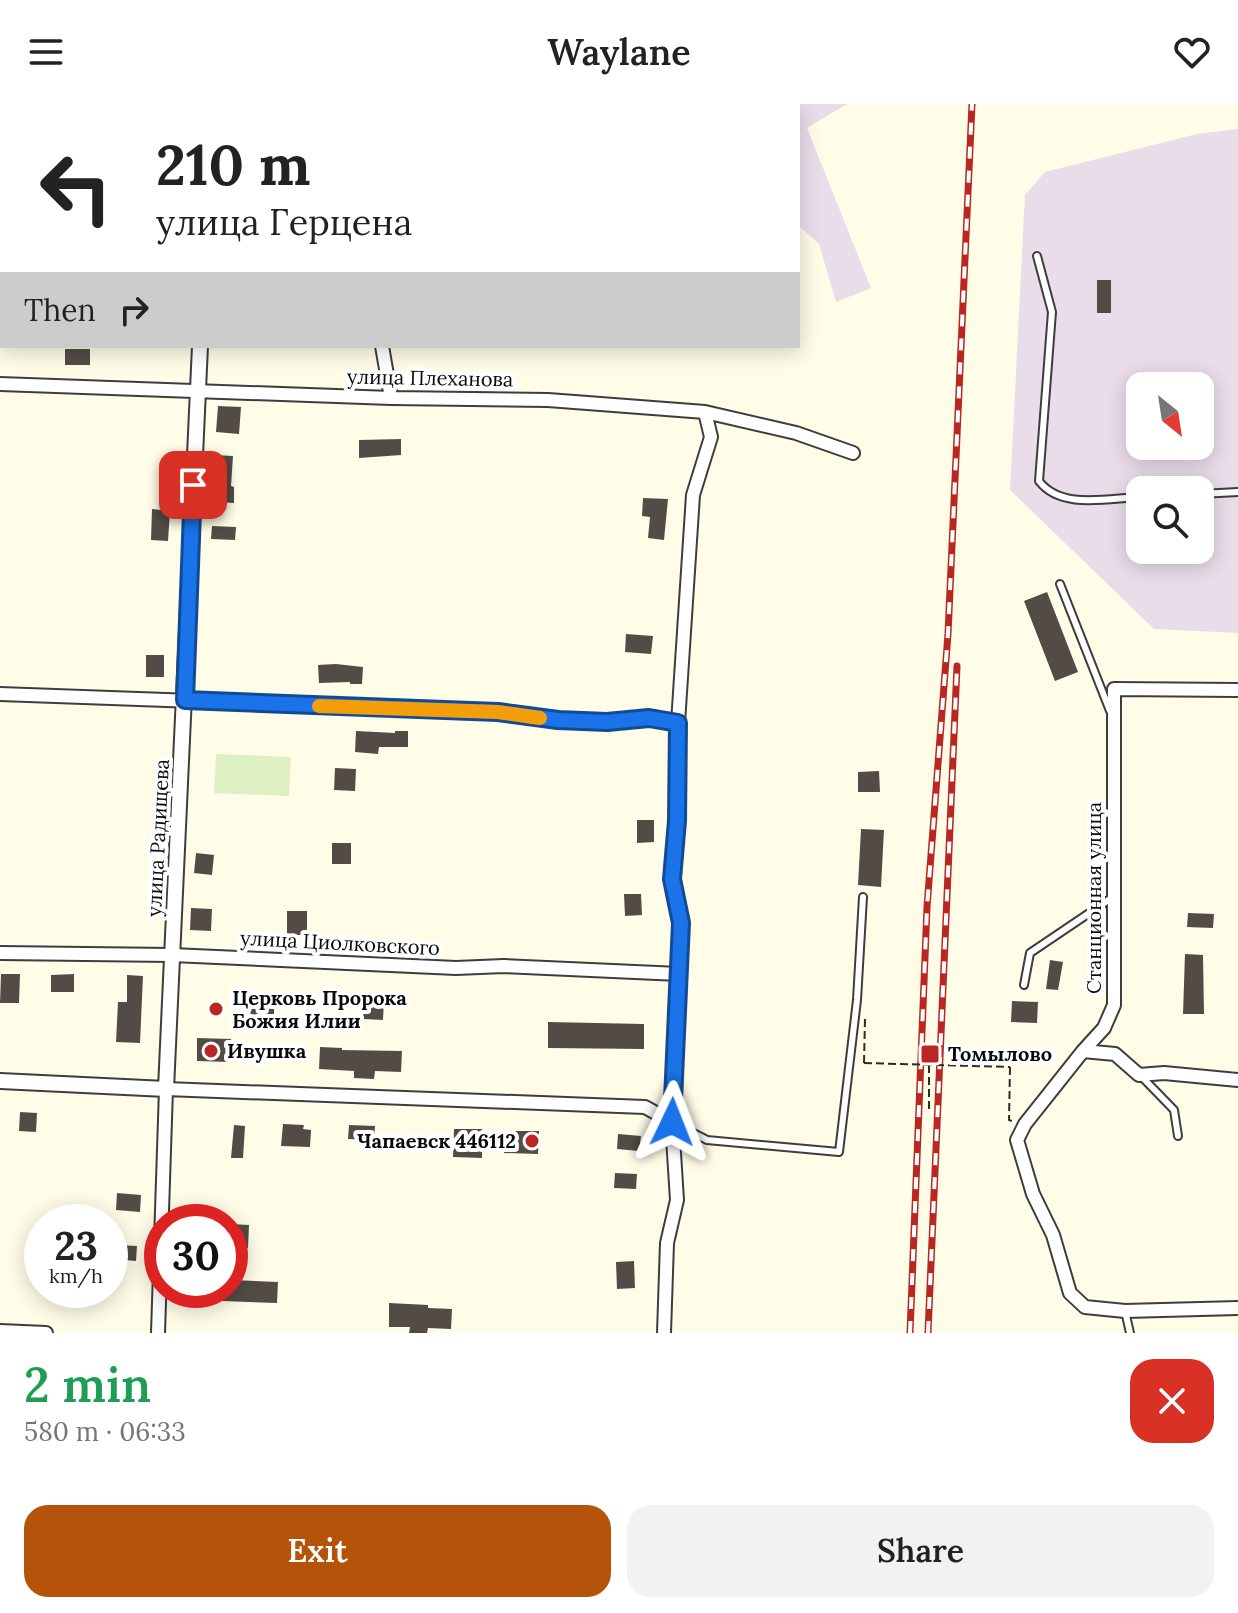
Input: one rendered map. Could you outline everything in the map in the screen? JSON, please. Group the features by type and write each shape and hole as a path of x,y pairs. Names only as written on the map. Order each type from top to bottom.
{"street":[{"name":"улица Радищева","path":"158,1333 200,348"},
{"path":"382,348 391,398"},
{"name":"улица Плеханова","path":"0,384 391,398 548,400 705,412 796,433 853,453"},
{"path":"664,1333 667,1243 677,1200 672,1122 681,923 672,879 677,821 678,723 693,495 711,437 705,412"},
{"name":"Станционная улица","path":"1125,1311 1085,1307 1070,1293 1053,1235 1033,1194 1017,1140 1025,1124 1104,1028 1114,1005 1114,689 1238,690"},
{"path":"0,694 498,712 558,720 607,722 649,718 678,723"},
{"name":"улица Циолковского","path":"0,953 172,955 679,974"},
{"path":"1104,1028 1115,1054 1139,1075 1164,1073 1238,1080"},
{"path":"1083,1051 1115,1054"},
{"path":"0,1081 645,1107 672,1122"},
{"path":"1125,1311 1238,1308"},
{"path":"0,1331 46,1333"}],"lane":[{"path":"1037,256 1052,312 1039,481 1046,490 1060,498 1126,497"},
{"path":"1214,493 1238,492"},
{"path":"1060,584 1114,719"},
{"path":"1024,985 1030,953 1114,896"},
{"path":"672,1122 707,1140 839,1152 857,1000 863,897"},
{"path":"1139,1075 1174,1110 1178,1136"},
{"path":"1125,1311 1130,1333"}],"path":[{"path":"865,1011 864,1063 1010,1067 1009,1120"},
{"path":"929,1065 929,1109"}],"shaded area":[{"path":"800,104 847,104 807,128 871,288 836,302 819,244 800,227"},
{"path":"1238,129 1238,633 1154,629 1010,490 1025,195 1045,172 1197,134"}],"green space":[{"path":"216,754 291,757 289,796 214,793"}],"building":[{"path":"1097,280 1111,280 1111,313 1097,313"},
{"path":"65,349 90,349 90,365 65,365"},
{"path":"218,406 241,407 239,434 216,432"},
{"path":"401,439 401,455 359,458 359,440"},
{"path":"214,455 233,456 231,486 234,487 234,503 217,502 219,468 214,468"},
{"path":"643,498 668,499 664,540 648,538 650,517 642,516"},
{"path":"152,509 170,511 168,541 151,540"},
{"path":"212,526 236,527 235,540 211,539"},
{"path":"1047,592 1078,672 1055,681 1024,601"},
{"path":"626,634 653,636 651,654 625,652"},
{"path":"146,655 164,655 164,677 146,677"},
{"path":"318,665 363,667 362,684 319,683"},
{"path":"356,731 408,731 408,747 379,747 378,754 355,752"},
{"path":"335,768 356,769 355,791 334,790"},
{"path":"879,771 880,792 858,792 858,772"},
{"path":"637,820 654,820 654,842 637,843"},
{"path":"861,829 884,830 881,887 858,885"},
{"path":"332,843 351,843 351,864 332,864"},
{"path":"196,853 214,855 212,875 194,873"},
{"path":"624,894 641,894 642,915 625,916"},
{"path":"191,908 212,909 211,931 190,930"},
{"path":"287,911 307,911 307,935 287,935"},
{"path":"1188,913 1214,914 1213,928 1187,927"},
{"path":"1185,954 1203,955 1204,1014 1183,1014"},
{"path":"1050,960 1063,962 1058,990 1046,989"},
{"path":"1,974 20,974 19,1003 0,1003"},
{"path":"74,974 74,992 51,992 51,975"},
{"path":"127,975 143,976 140,1043 116,1042 118,1002 127,1002"},
{"path":"364,999 384,1000 383,1020 363,1019"},
{"path":"1012,1001 1038,1002 1037,1023 1011,1022"},
{"path":"251,1004 274,1005 274,1021 250,1021"},
{"path":"548,1022 644,1024 644,1049 548,1048"},
{"path":"197,1038 231,1039 230,1062 197,1061"},
{"path":"320,1047 402,1051 401,1072 375,1071 374,1079 354,1078 354,1071 319,1069"},
{"path":"20,1112 37,1113 36,1132 19,1131"},
{"path":"283,1124 304,1125 303,1129 311,1130 310,1147 281,1146"},
{"path":"234,1125 245,1126 243,1158 231,1158"},
{"path":"349,1125 375,1126 374,1140 348,1139"},
{"path":"454,1129 482,1129 482,1158 453,1157"},
{"path":"505,1131 539,1131 538,1154 504,1153"},
{"path":"618,1134 641,1136 639,1151 617,1149"},
{"path":"615,1173 637,1174 636,1189 614,1188"},
{"path":"117,1193 141,1195 140,1212 128,1211 128,1204 116,1204"},
{"path":"128,1246 137,1246 136,1261 128,1260"},
{"path":"634,1261 635,1288 617,1289 616,1262"},
{"path":"248,1281 278,1282 277,1303 248,1302"},
{"path":"389,1303 452,1309 451,1329 428,1328 427,1333 409,1333 410,1327 389,1327"}],"railway":[{"path":"910,1333 927,907 948,634 972,104"},
{"path":"928,1333 957,666"}],"slow traffic":[{"path":"319,706 498,712 540,718"}],"place":[{"name":"Церковь Пророка Божия Илии","path":"216,1009"},
{"name":"Ивушка","path":"211,1051"},
{"name":"Томылово","path":"930,1054"},
{"name":"Чапаевск 446112","path":"532,1141"}],"route":[{"path":"193,485 185,700 498,712 558,720 607,722 649,718 678,723 677,821 672,879 681,923 672,1122"}]}
